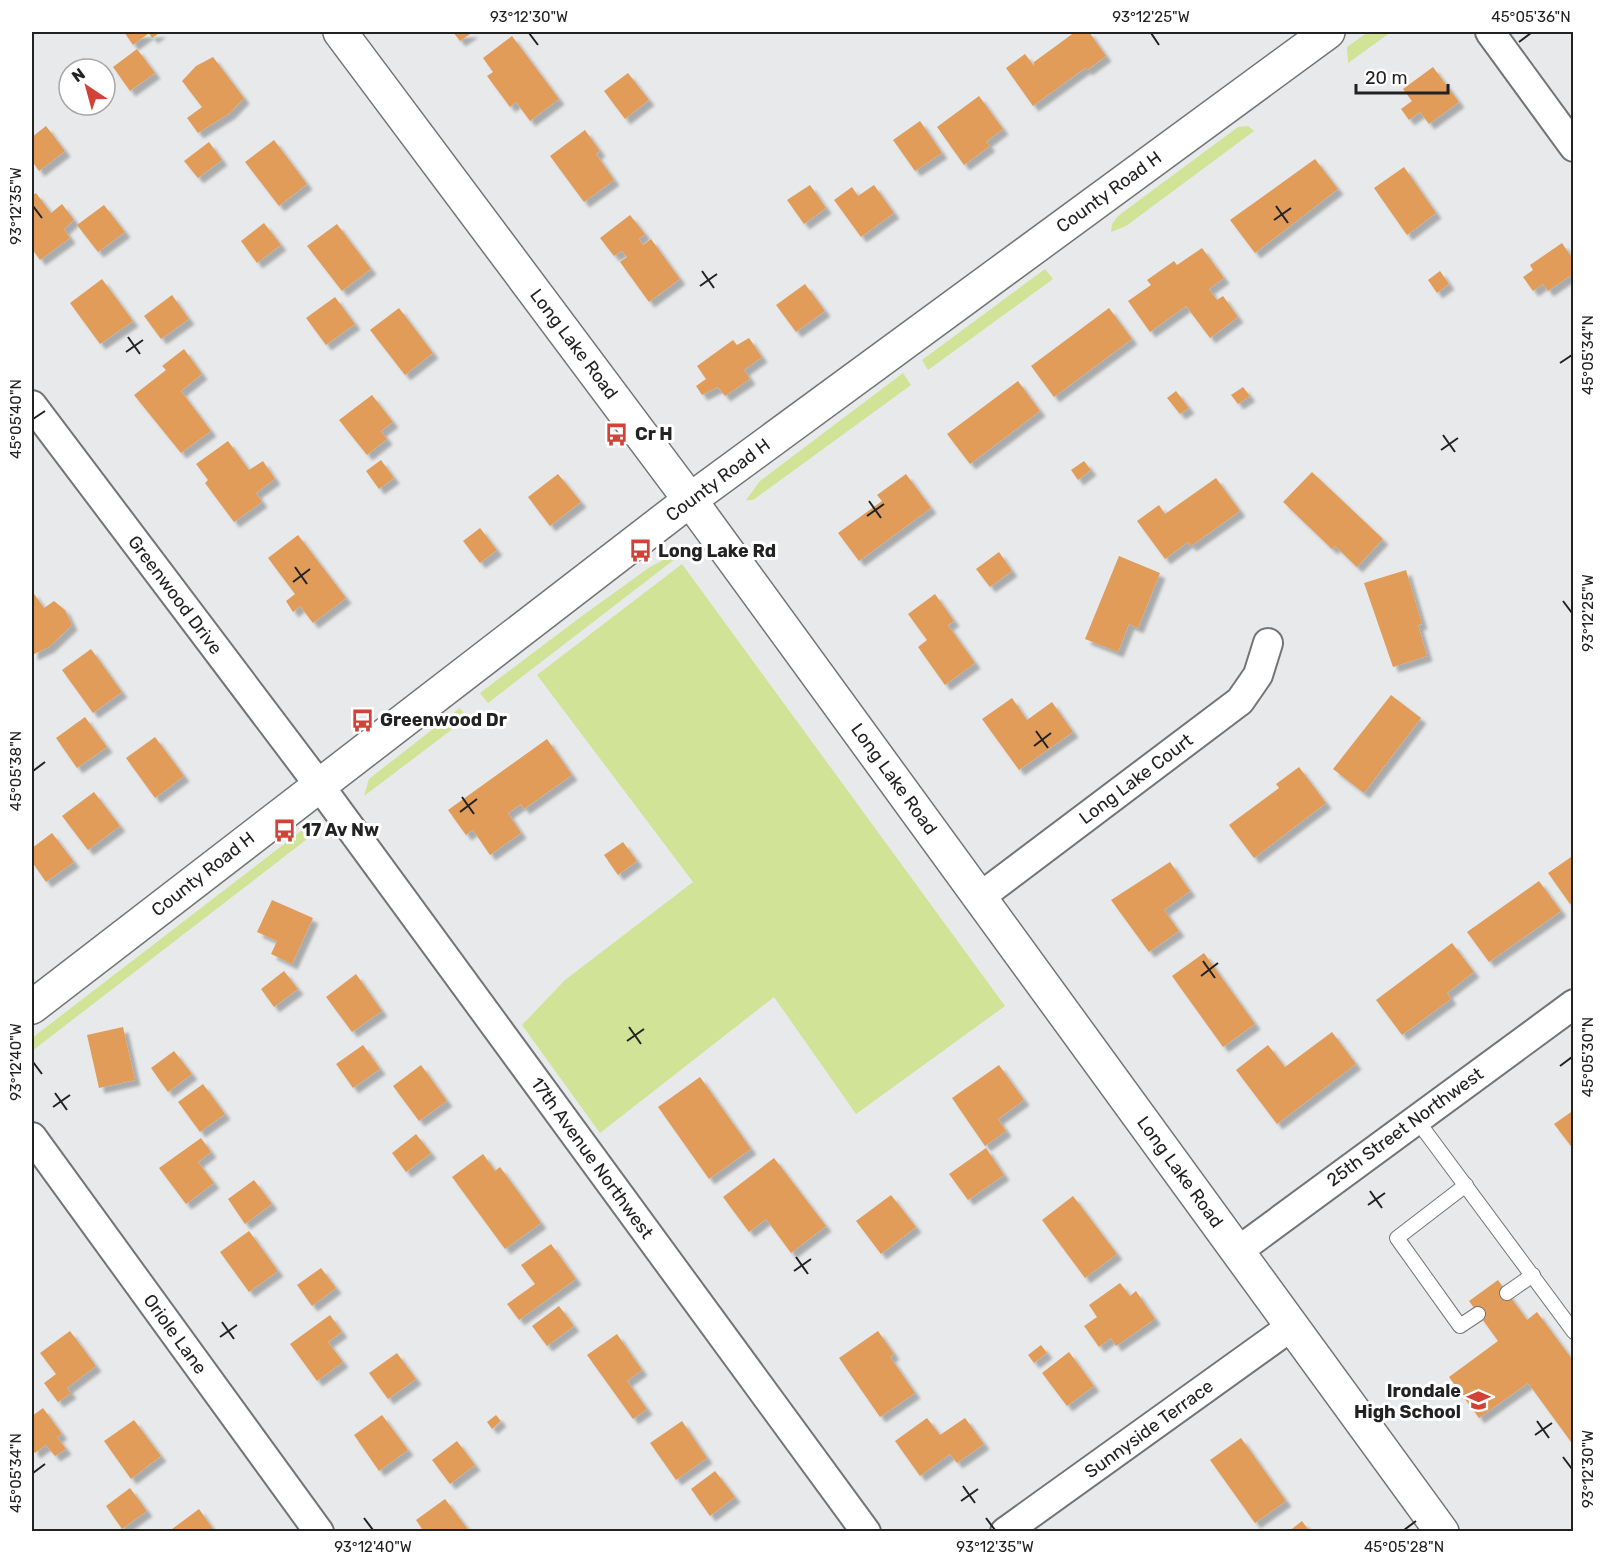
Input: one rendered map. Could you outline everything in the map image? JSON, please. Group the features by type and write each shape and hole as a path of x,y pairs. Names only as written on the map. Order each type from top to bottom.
{"street":[{"name":"Long Lake Road","path":"340,32 690,500 1442,1532"},
{"name":"County Road H","path":"32,1007 690,500 1328,32"},
{"path":"1490,32 1574,147"},
{"name":"Greenwood Drive","path":"32,405 319,785"},
{"name":"Long Lake Court","path":"980,897 1240,700 1258,675 1268,643"},
{"name":"17th Avenue Northwest","path":"319,785 866,1532"},
{"name":"25th Street Northwest","path":"1238,1251 1574,1004"},
{"name":"Oriole Lane","path":"32,1137 320,1532"},
{"name":"Sunnyside Terrace","path":"1005,1532 1292,1326"}],"lane":[{"path":"1416,1119 1574,1332"},
{"path":"1466,1185 1397,1238 1460,1326 1478,1314"},
{"path":"1507,1293 1533,1275"}],"green space":[{"path":"1368,32 1391,32 1348,63 1347,47"},
{"path":"1248,126 1254,131 1126,226 1111,232 1112,224 1118,216 1238,127"},
{"path":"1045,269 1053,279 928,370 922,360"},
{"path":"903,373 911,385 753,500 746,500 760,481"},
{"path":"678,552 675,559 488,703 480,693 650,567"},
{"path":"682,564 1005,1006 856,1114 774,997 600,1133 522,1025 565,980 693,882 537,675"},
{"path":"460,708 467,718 364,796 369,779"},
{"path":"301,831 308,831 311,836 32,1051 32,1038"}],"building":[{"path":"124,32 161,32 152,38 149,33 133,45"},
{"path":"453,32 473,32 460,41"},
{"path":"1075,32 1089,32 1106,56 1087,70 1085,68 1033,106 1006,68 1025,54 1034,66 1034,62"},
{"path":"512,36 559,99 530,121 516,102 510,107 487,76 493,72 483,58"},
{"path":"137,49 155,73 130,91 117,73 117,64"},
{"path":"213,57 244,98 230,113 198,133 187,118 202,107 182,81 196,66"},
{"path":"1433,67 1459,102 1429,124 1420,112 1409,120 1401,109 1412,101 1403,89"},
{"path":"628,73 649,100 625,119 604,91"},
{"path":"979,96 1003,129 986,142 990,146 964,165 937,127"},
{"path":"920,121 942,153 915,171 893,140"},
{"path":"46,126 65,151 39,171 32,161 32,137"},
{"path":"585,130 600,151 596,154 614,180 584,202 550,156"},
{"path":"274,140 307,184 279,206 245,162"},
{"path":"209,142 222,160 198,178 184,161"},
{"path":"1315,159 1338,189 1255,253 1230,220"},
{"path":"1404,167 1436,213 1407,235 1374,188"},
{"path":"810,185 826,208 804,224 787,200"},
{"path":"874,185 894,213 861,237 834,200 852,187 858,196"},
{"path":"36,193 51,213 62,204 74,220 64,229 70,238 40,260 32,249 32,196"},
{"path":"104,205 125,232 98,252 77,225"},
{"path":"630,215 645,234 639,239 643,245 651,239 680,279 649,302 620,262 627,257 622,251 614,256 600,238"},
{"path":"264,223 281,245 257,263 241,241"},
{"path":"337,224 371,269 342,291 307,246"},
{"path":"1562,243 1574,261 1574,273 1548,291 1543,284 1533,291 1523,277 1533,270 1530,265"},
{"path":"1202,248 1224,278 1209,289 1217,300 1223,296 1238,317 1210,338 1186,306 1150,332 1128,301 1151,285 1147,280 1174,261 1177,265"},
{"path":"1440,271 1449,284 1437,293 1428,280"},
{"path":"102,279 133,321 100,344 70,303"},
{"path":"805,284 825,311 796,332 776,305"},
{"path":"172,295 189,319 161,339 144,316"},
{"path":"335,297 355,324 326,345 306,318"},
{"path":"399,308 433,353 405,375 370,330"},
{"path":"1109,308 1132,339 1054,397 1031,366"},
{"path":"749,338 762,357 744,370 750,379 725,396 718,387 702,395 696,386 706,379 697,366 733,340 737,345"},
{"path":"184,349 202,374 181,391 211,431 181,453 134,395 166,370 162,366"},
{"path":"1018,381 1040,411 970,464 947,434"},
{"path":"1243,387 1250,396 1238,404 1231,395"},
{"path":"1176,391 1189,408 1180,414 1167,398"},
{"path":"372,395 393,422 381,431 387,439 367,455 339,420"},
{"path":"228,441 249,470 263,461 275,479 256,493 262,502 234,522 205,483 208,480 196,464"},
{"path":"381,460 394,478 379,489 366,471"},
{"path":"1084,461 1091,470 1078,480 1071,470"},
{"path":"1312,472 1383,539 1357,567 1335,546 1332,549 1283,502"},
{"path":"558,474 581,502 550,526 528,497"},
{"path":"906,474 931,508 859,561 838,533 882,501 877,495"},
{"path":"1216,478 1240,511 1191,546 1188,542 1165,559 1137,521 1159,505 1165,514"},
{"path":"480,528 497,550 480,563 463,541"},
{"path":"298,535 346,598 313,623 300,606 293,612 286,601 295,594 268,558"},
{"path":"999,552 1012,571 990,587 976,569"},
{"path":"1119,556 1160,573 1138,628 1129,624 1118,652 1085,639"},
{"path":"1406,570 1422,624 1418,625 1427,656 1393,667 1364,583"},
{"path":"32,591 44,608 54,601 65,610 72,625 49,647 32,655"},
{"path":"935,594 954,621 948,625 975,663 945,685 918,647 927,640 908,614"},
{"path":"91,649 122,692 93,713 62,670"},
{"path":"1391,695 1421,718 1364,793 1333,769"},
{"path":"1012,698 1027,720 1052,702 1073,732 1019,770 982,719"},
{"path":"85,717 107,747 77,768 56,738"},
{"path":"155,737 184,776 155,798 126,758"},
{"path":"547,739 572,775 524,809 521,804 508,813 521,833 490,855 473,830 466,835 448,810"},
{"path":"1299,767 1326,803 1254,858 1229,825 1279,788 1276,784"},
{"path":"94,792 120,826 88,850 62,816"},
{"path":"52,833 74,862 46,882 32,862 32,848"},
{"path":"623,842 637,861 618,875 604,855"},
{"path":"1574,855 1574,902 1570,904 1548,873"},
{"path":"1170,862 1190,891 1164,910 1179,931 1149,952 1111,900"},
{"path":"1539,881 1561,911 1489,962 1467,932"},
{"path":"272,900 313,918 292,964 271,954 277,941 257,932"},
{"path":"1452,943 1474,972 1447,993 1451,999 1402,1035 1376,1000"},
{"path":"1204,953 1255,1024 1223,1047 1172,976"},
{"path":"284,971 298,989 274,1007 261,989"},
{"path":"356,974 382,1011 352,1032 326,997"},
{"path":"123,1027 135,1080 99,1088 87,1035"},
{"path":"1332,1032 1356,1064 1277,1124 1236,1070 1268,1045 1285,1067"},
{"path":"363,1045 380,1069 353,1088 336,1064"},
{"path":"174,1051 192,1074 168,1092 151,1068"},
{"path":"421,1065 447,1101 419,1121 393,1086"},
{"path":"999,1065 1024,1100 998,1119 1006,1131 985,1146 952,1098"},
{"path":"700,1077 751,1149 709,1179 658,1107"},
{"path":"203,1084 225,1114 200,1132 178,1102"},
{"path":"1574,1110 1574,1150 1554,1124"},
{"path":"416,1134 431,1153 406,1172 392,1153"},
{"path":"201,1138 211,1152 198,1162 214,1183 186,1204 159,1168"},
{"path":"986,1148 1004,1175 968,1200 949,1174"},
{"path":"483,1154 495,1171 500,1167 541,1223 505,1249 452,1177"},
{"path":"774,1158 826,1226 791,1253 766,1219 749,1232 723,1197"},
{"path":"254,1180 272,1204 245,1224 228,1199"},
{"path":"891,1195 916,1227 881,1254 856,1221"},
{"path":"1073,1196 1117,1254 1085,1278 1042,1220"},
{"path":"249,1231 278,1271 249,1292 220,1252"},
{"path":"551,1244 576,1279 519,1320 507,1304 535,1284 521,1265"},
{"path":"321,1268 336,1288 312,1306 297,1285"},
{"path":"1498,1280 1527,1320 1537,1312 1574,1362 1574,1446 1528,1383 1479,1418 1449,1377 1498,1341 1469,1301"},
{"path":"1120,1283 1130,1296 1136,1291 1155,1319 1116,1346 1111,1338 1099,1347 1084,1326 1097,1317 1089,1305"},
{"path":"559,1306 574,1326 547,1346 532,1326"},
{"path":"330,1315 342,1332 328,1342 343,1362 317,1381 290,1344"},
{"path":"70,1331 96,1366 67,1388 71,1393 58,1402 44,1383 56,1374 40,1353"},
{"path":"878,1331 894,1354 890,1357 915,1393 880,1417 839,1358"},
{"path":"617,1334 642,1370 627,1381 647,1409 633,1419 587,1355"},
{"path":"1041,1345 1047,1353 1034,1363 1028,1355"},
{"path":"1069,1352 1094,1386 1067,1406 1042,1373"},
{"path":"397,1353 416,1379 388,1399 369,1373"},
{"path":"43,1408 62,1434 57,1437 66,1449 55,1456 46,1445 35,1453 32,1449 32,1416"},
{"path":"382,1415 408,1450 379,1471 354,1435"},
{"path":"496,1415 501,1421 492,1429 487,1422"},
{"path":"927,1418 940,1435 965,1418 984,1444 957,1463 950,1454 920,1476 895,1441"},
{"path":"134,1420 161,1456 131,1479 104,1441"},
{"path":"682,1421 707,1458 676,1480 650,1443"},
{"path":"1241,1438 1286,1501 1255,1523 1210,1460"},
{"path":"457,1441 475,1465 450,1484 432,1460"},
{"path":"715,1471 735,1497 710,1516 691,1489"},
{"path":"130,1488 147,1511 122,1529 106,1506"},
{"path":"445,1499 470,1532 424,1532 416,1520"},
{"path":"199,1509 215,1532 168,1532"},
{"path":"1302,1521 1310,1532 1288,1532"}],"place":[{"name":"Cr H","path":"617,434"},
{"name":"Long Lake Rd","path":"640,551"},
{"name":"Greenwood Dr","path":"362,720"},
{"name":"17 Av Nw","path":"284,830"},
{"name":"Irondale High School","path":"1479,1401"}]}
